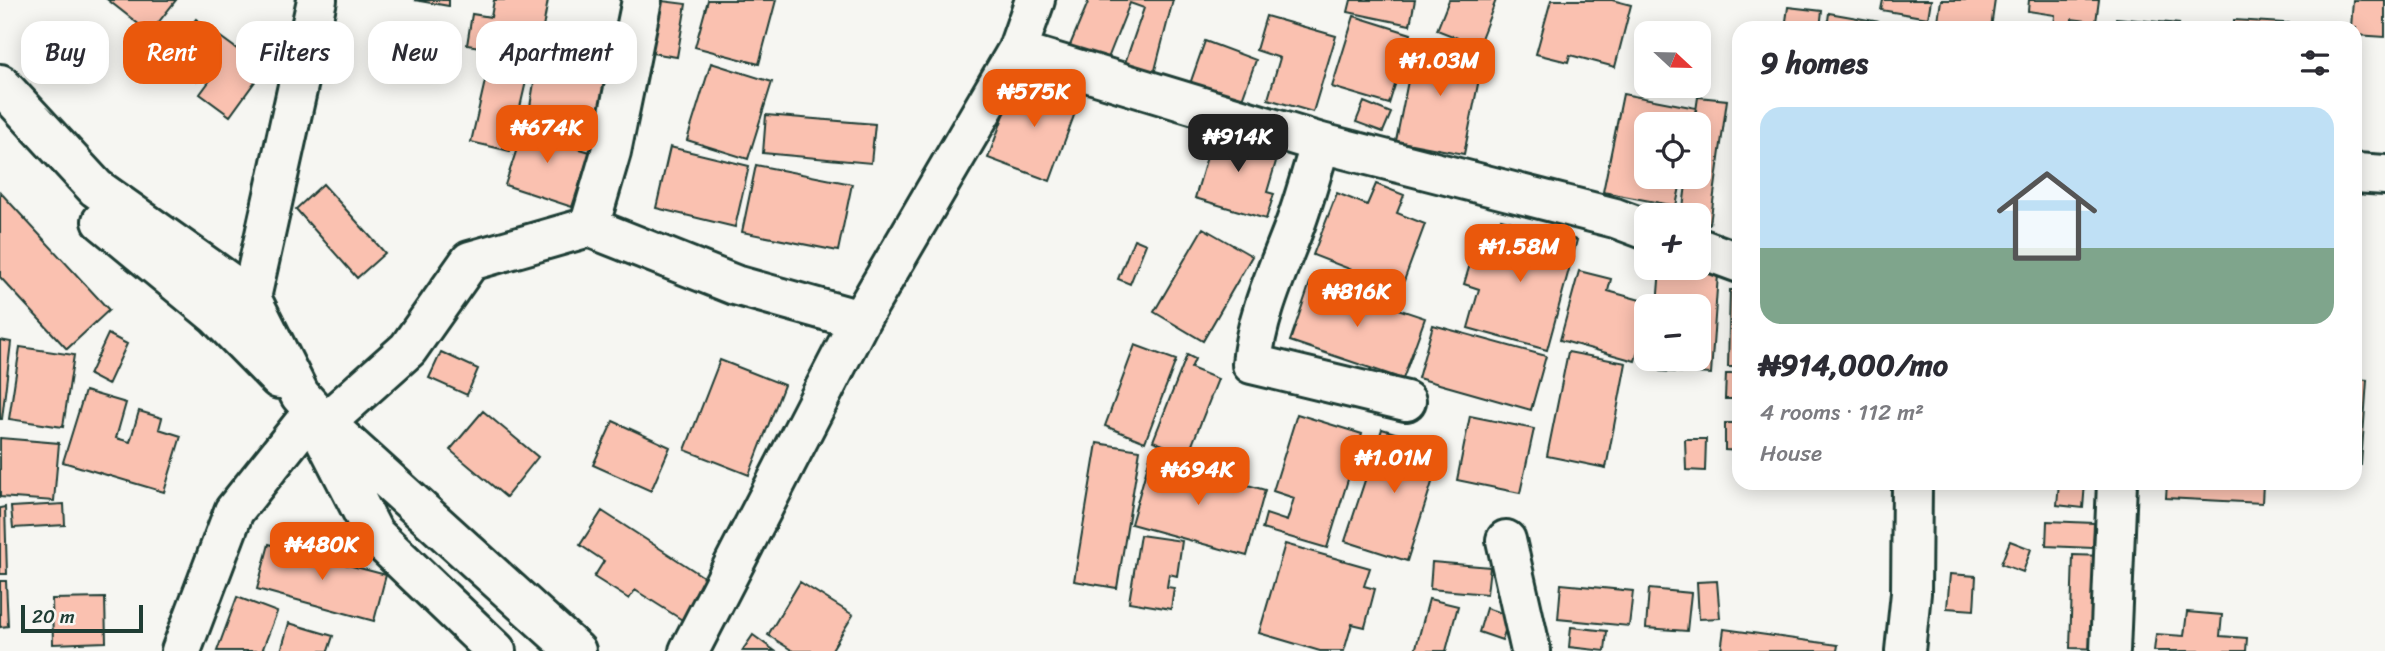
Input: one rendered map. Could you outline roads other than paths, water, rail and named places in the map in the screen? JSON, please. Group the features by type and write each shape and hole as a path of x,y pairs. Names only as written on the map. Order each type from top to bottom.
{"street":[{"path":"251,298 317,0"},
{"path":"589,227 611,152 642,0"},
{"path":"690,651 860,320 1017,51 1027,2"},
{"path":"1017,51 1321,143 1634,226"},
{"path":"0,85 96,188 251,298 300,395 318,418 374,534 496,651"},
{"path":"0,117 76,200 216,315 318,418 576,651"},
{"path":"1321,143 1296,222 1272,282 1253,346 1252,364 1406,401"},
{"path":"2362,173 2385,175"},
{"path":"181,651 234,511 318,418 408,349 470,261 589,227 735,285 860,320"},
{"path":"1711,252 1732,260"},
{"path":"1905,651 1912,593 1912,490"},
{"path":"2110,651 2117,490"},
{"path":"1506,540 1531,651"}]}
